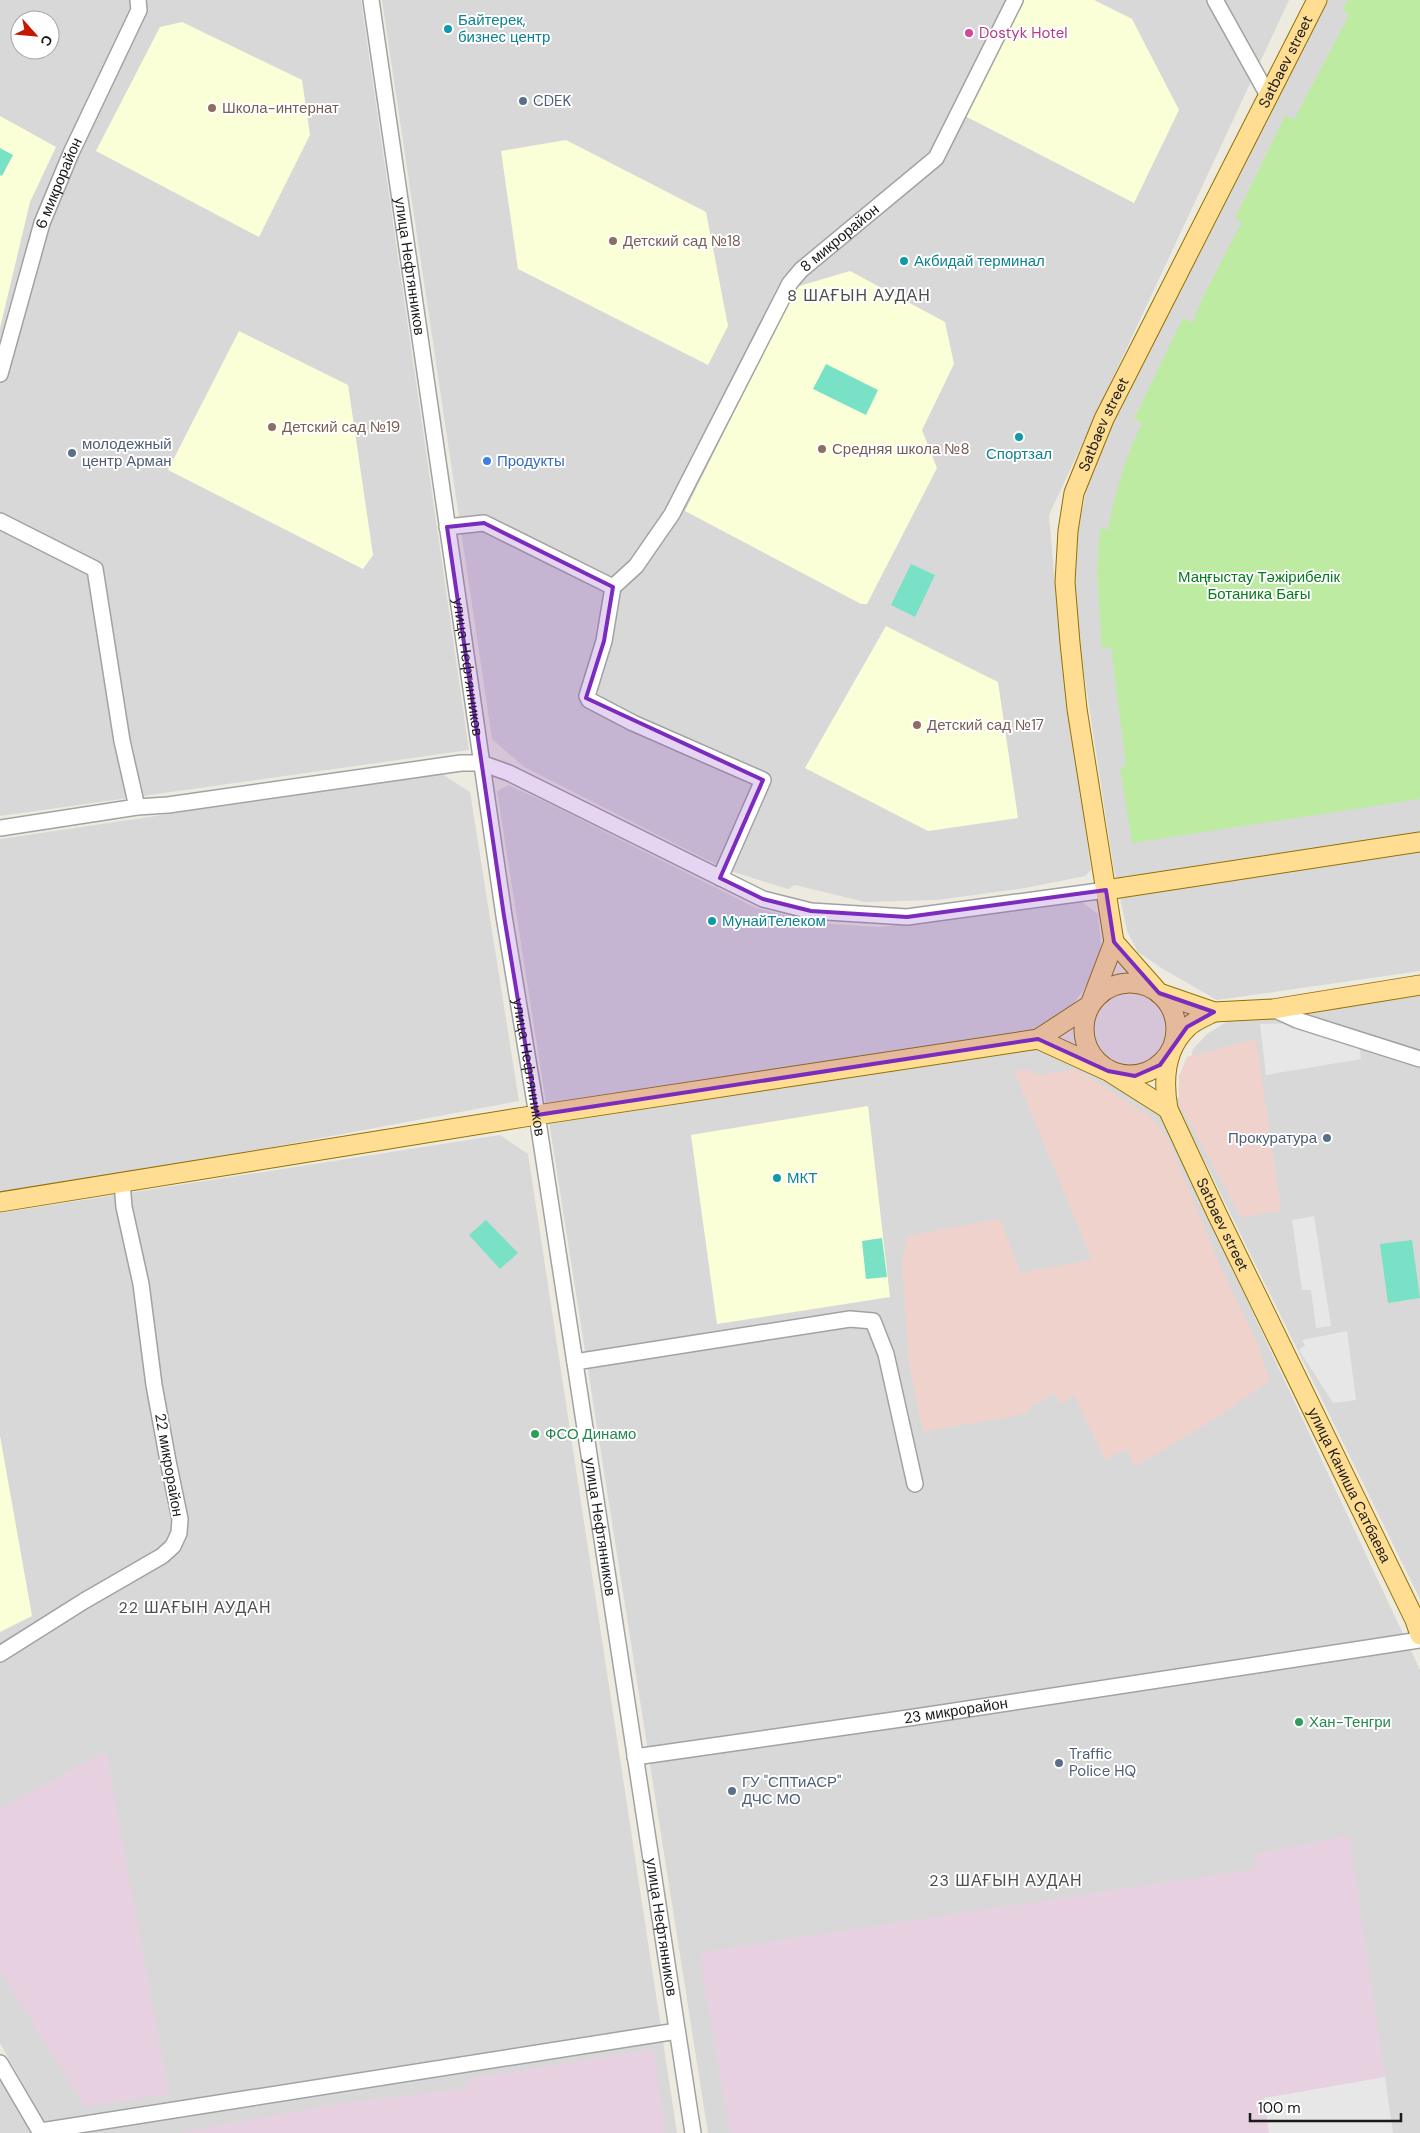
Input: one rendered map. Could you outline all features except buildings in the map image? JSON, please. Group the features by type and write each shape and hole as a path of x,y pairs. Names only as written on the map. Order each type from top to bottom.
{"main road":[{"name":"Satbaev street","path":"1106,890 1077,709 1065,582 1068,530 1074,493 1104,419 1317,0"},
{"path":"1168,1110 1096,1062 1088,1049 1083,1034 1084,1019 1114,942 1106,890 1420,842"},
{"path":"1114,942 1168,1003 1174,1015 1176,1029 1169,1055"},
{"path":"0,1202 537,1115 1038,1039 1090,1005 1101,993 1114,985 1130,983 1145,985 1159,993 1214,1012 1273,1009 1420,985"},
{"path":"1038,1039 1108,1071 1121,1075 1135,1076 1148,1072 1160,1065 1169,1055 1187,1027 1214,1012"},
{"name":"Satbaev street","path":"1169,1055 1165,1094 1168,1110 1278,1339"},
{"name":"улица Каниша Сатбаева","path":"1278,1339 1415,1620 1420,1635"}],"street":[{"name":"6 микрорайон","path":"0,374 42,223 71,152 139,10 138,0"},
{"name":"улица Нефтянников","path":"371,0 481,764 537,1115 693,2133"},
{"name":"8 микрорайон","path":"613,586 636,566 672,514 790,283 802,270 936,158 1015,0"},
{"path":"1215,0 1268,97"},
{"path":"0,521 95,569 122,741 137,807"},
{"path":"448,527 484,523 613,586 613,598 604,641 587,696 589,700 633,723 763,780 720,878"},
{"path":"0,828 402,770 461,763 481,764 509,773 762,899 811,911 907,917 1106,890"},
{"path":"1273,1009 1297,1020 1420,1059"},
{"name":"22 микрорайон","path":"0,1654 84,1601 162,1556 172,1546 179,1533 180,1519 154,1385 141,1284 124,1207 122,1182"},
{"path":"575,1362 850,1319 874,1321 886,1354 915,1484"},
{"name":"23 микрорайон","path":"636,1757 1420,1640"},
{"path":"0,2062 41,2132 677,2031"}],"highlighted area":[{"path":"484,523 613,587 604,641 586,698 763,780 720,878 763,899 811,911 907,917 1106,890 1114,942 1159,993 1214,1012 1187,1027 1160,1065 1135,1076 1108,1071 1038,1039 537,1115 504,916 447,527"}],"shaded area":[{"path":"0,0 361,0 469,750 0,816"},
{"name":"8 ШАҒЫН АУДАН","path":"382,0 1289,0 1049,515 1061,655 1091,870 1085,876 1025,888 937,900 865,902 795,885 788,889 727,870 524,767 492,739"},
{"path":"1022,0 1094,0 1132,19 1179,110 1134,203 965,116"},
{"name":"Маңғыстау Тәжірибелік Ботаника Бағы","path":"1324,0 1420,0 1420,971 1217,1000 1163,969 1138,952 1127,931 1113,864 1072,594 1077,536 1088,481 1118,408"},
{"name":"Школа-интернат","path":"182,22 302,80 310,135 259,237 96,151 160,27"},
{"path":"0,116 56,147 30,202 0,328"},
{"name":"Детский сад №18","path":"566,140 706,212 728,326 708,365 518,269 501,151"},
{"name":"Средняя школа №8","path":"850,271 945,322 954,364 922,430 937,468 867,604 861,604 685,511 796,287"},
{"name":"Детский сад №19","path":"239,331 348,385 373,555 363,569 168,470"},
{"name":"Детский сад №17","path":"886,626 998,682 1018,818 928,831 805,768"},
{"path":"442,774 470,792 519,1101 0,1198 0,839"},
{"name":"23 ШАҒЫН АУДАН","path":"508,785 546,802 756,908 817,923 880,927 1020,909 1078,899 1098,914 1103,963 1066,1014 1054,1046 1157,1108 1420,1670 1420,2133 708,2133 497,791"},
{"path":"1420,996 1420,1599 1175,1101 1183,1092 1193,1049 1207,1034 1242,1012 1332,1008"},
{"path":"1292,1023 1358,1037 1361,1059 1266,1075 1260,1024"},
{"path":"1256,1039 1281,1211 1241,1217 1179,1103 1179,1076 1187,1057"},
{"path":"1076,1069 1150,1116 1169,1141 1218,1261 1259,1347 1269,1381 1216,1418 1134,1467 1127,1448 1105,1460 1074,1395 1061,1404 1055,1393 1033,1405 1024,1414 923,1432 909,1363 902,1263 907,1236 1000,1219 1020,1273 1092,1260 1014,1071 1027,1070 1040,1075"},
{"path":"868,1106 890,1297 717,1324 691,1135"},
{"name":"22 ШАҒЫН АУДАН","path":"500,1135 528,1154 677,2133 50,2133 0,2043 0,1213"},
{"path":"1314,1216 1331,1326 1316,1328 1311,1290 1302,1290 1292,1220"},
{"path":"1347,1331 1356,1400 1333,1403 1299,1350 1305,1345 1302,1340"},
{"path":"0,1436 32,1616 0,1632"},
{"path":"106,1751 169,2094 85,2107 0,1970 0,1809"},
{"path":"1349,1835 1385,2077 1264,2098 1269,2133 730,2133 703,1978 701,1952 1255,1869 1254,1855"},
{"path":"653,2049 666,2132 661,2133 177,2133 343,2103 467,2088 466,2079"},
{"path":"0,2077 31,2133 0,2133"},
{"path":"1385,2077 1393,2133 1269,2133 1264,2098"}],"green space":[{"name":"Маңғыстау Тәжірибелік Ботаника Бағы","path":"1348,0 1420,0 1420,799 1132,843 1120,768 1126,766 1111,647 1102,649 1097,574 1100,528 1108,530 1121,476 1142,424 1134,419 1183,318 1192,323 1204,295 1242,222 1235,218 1285,116 1294,120 1349,15 1343,11"},
{"path":"0,148 13,155 2,176 0,175"},
{"path":"826,364 878,390 866,415 813,389"},
{"path":"911,564 935,575 915,617 891,605"},
{"path":"486,1220 518,1253 500,1269 469,1235"},
{"path":"882,1238 887,1277 866,1279 862,1241"},
{"path":"1412,1240 1420,1298 1388,1303 1380,1244"}],"place":[{"name":"Байтерек, бизнес центр","path":"448,29"},
{"name":"Dostyk Hotel","path":"969,33"},
{"name":"CDEK","path":"523,101"},
{"name":"Школа-интернат","path":"212,108"},
{"name":"Детский сад №18","path":"613,241"},
{"name":"Акбидай терминал","path":"904,261"},
{"name":"Детский сад №19","path":"272,427"},
{"name":"Спортзал","path":"1019,437"},
{"name":"Средняя школа №8","path":"822,449"},
{"name":"молодежный центр Арман","path":"72,453"},
{"name":"Продукты","path":"487,461"},
{"name":"Детский сад №17","path":"917,725"},
{"name":"МунайТелеком","path":"712,921"},
{"name":"Прокуратура","path":"1327,1138"},
{"name":"МКТ","path":"777,1178"},
{"name":"ФСО Динамо","path":"535,1434"},
{"name":"Хан-Тенгри","path":"1299,1722"},
{"name":"Traffic Police HQ","path":"1059,1763"},
{"name":"ГУ \"СПТиАСР\" ДЧС МО","path":"732,1791"}],"district":[{"name":"8 ШАҒЫН АУДАН","path":"859,295"},
{"name":"22 ШАҒЫН АУДАН","path":"195,1607"},
{"name":"23 ШАҒЫН АУДАН","path":"1006,1880"}]}
